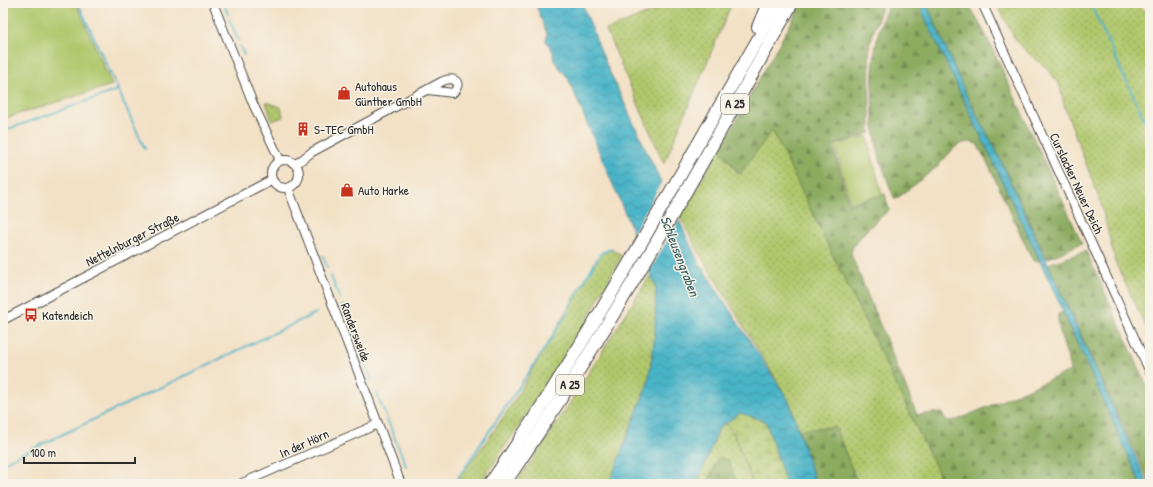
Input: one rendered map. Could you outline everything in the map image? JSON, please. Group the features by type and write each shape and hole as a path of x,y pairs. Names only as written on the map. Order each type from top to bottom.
{"highway":[{"path":"746,60 768,3"},
{"name":"A 25","path":"490,484 536,416 626,271 779,3"},
{"name":"A 25","path":"504,484 546,423 632,284 792,3"}],"street":[{"path":"213,3 252,101 280,160"},
{"name":"Curslacker Neuer Deich","path":"982,3 1150,372"},
{"path":"296,164 312,152 428,90"},
{"path":"280,160 289,160 296,164 299,170 298,179 292,187 278,187 272,180 271,171 276,163 280,160"},
{"name":"Nettelnburger Straße","path":"3,320 272,180"},
{"name":"Randersweide","path":"288,188 401,484"},
{"name":"In der Hörn","path":"240,484 378,424"}],"green space":[{"path":"3,3 76,3 112,85 3,119"},
{"path":"663,3 732,3 664,164 606,30 664,7"},
{"path":"802,3 883,3 869,46 870,133 833,145 849,205 885,194 889,210 861,236 856,242 851,254 917,415 941,412 947,421 957,420 1070,371 1058,321 1058,314 1063,312 1141,483 944,484 772,130 740,174 720,149"},
{"path":"890,3 920,3 924,16 1040,261 1033,261 988,164 977,144 971,142 963,143 954,148 937,167 895,200 878,151 875,135 872,96 878,35 883,17"},
{"path":"926,3 968,3 988,39 1082,243 1047,259 994,146 970,103"},
{"path":"1140,3 1150,24 1150,335 1116,264 1101,204 1064,105 1060,86 1048,69 1026,51 1014,37 997,4"},
{"path":"266,102 281,107 283,117 272,121"},
{"path":"772,129 944,484 858,484 835,428 799,430 789,401 701,256 680,217 720,149 739,174"},
{"path":"867,136 882,195 850,203 835,145"},
{"path":"610,249 622,255 575,342 480,484 454,484 489,438 514,401 597,259 603,252"},
{"path":"1086,251 1150,392 1150,484 1048,264"},
{"path":"651,274 656,287 655,335 648,383 609,484 515,484 554,428"},
{"path":"740,413 766,421 786,484 753,484 734,434 726,423"},
{"path":"726,423 734,434 753,484 737,484 728,461 718,458 708,484 697,484 719,428"},
{"path":"835,427 858,484 816,484 799,430"},
{"path":"718,458 728,460 737,484 708,484"}],"water":[{"name":"Schleusengraben","path":"535,3 582,3 607,66 698,261 789,401 816,484 786,484 766,421 740,413 719,428 697,484 609,484 648,383 655,335 656,287 568,78 554,61 553,52 546,41 547,34"},
{"path":"920,3 926,3 970,103 994,146 1148,484 1141,484 1040,261 924,16"}],"pier":[{"path":"662,182 680,219 648,273 632,235"}],"waterway":[{"path":"78,3 118,90"},
{"path":"223,3 228,14"},
{"path":"1090,3 1150,132"},
{"path":"229,19 238,40"},
{"path":"240,46 244,55"},
{"path":"3,131 118,90 145,149"},
{"path":"454,484 555,333 597,259 603,252 612,249"},
{"path":"323,256 327,267"},
{"path":"331,276 340,299"},
{"path":"342,305 348,320"},
{"path":"3,463 316,313"},
{"path":"352,330 372,380"},
{"path":"377,394 406,466"}],"place":[{"name":"Autohaus Günther GmbH","path":"344,93"},
{"name":"S-TEC GmbH","path":"303,129"},
{"name":"Auto Harke","path":"347,190"},
{"name":"Katendeich","path":"31,315"}]}
